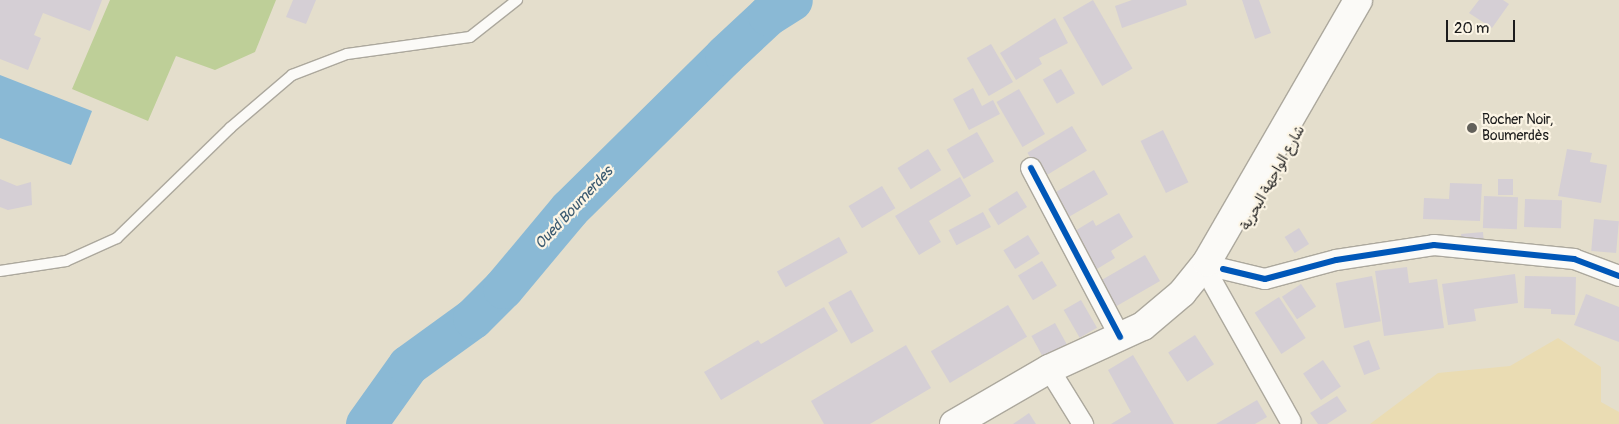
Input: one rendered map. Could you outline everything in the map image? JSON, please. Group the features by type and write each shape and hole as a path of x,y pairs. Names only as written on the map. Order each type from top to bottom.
{"main road":[{"name":"شارع الواجهة البحرية","path":"1131,331 1182,294 1207,262 1358,0"},
{"name":"شارع الواجهة البحرية","path":"954,424 1049,369 1189,306 1218,276 1372,0"}],"street":[{"path":"1031,168 1131,331"},
{"path":"1291,422 1218,276 1264,278 1336,260 1434,245 1574,259 1619,276"},
{"path":"1049,369 1083,424"}],"lane":[{"path":"0,271 66,261 117,238 230,128 292,75 346,54 470,37 517,0"}],"green space":[{"path":"110,0 276,0 255,52 215,70 176,56 148,121 72,89"}],"sand":[{"path":"1558,338 1601,367 1601,402 1619,412 1619,424 1370,424 1438,373 1510,366"}],"water":[{"path":"0,75 92,111 71,165 0,138"}],"building":[{"path":"0,0 102,0 90,31 43,13 34,35 41,38 28,70 0,59"},
{"path":"293,0 316,0 306,24 286,17"},
{"path":"1093,0 1132,68 1102,86 1063,18"},
{"path":"1132,0 1186,0 1187,5 1122,28 1115,6"},
{"path":"1242,0 1259,0 1271,33 1255,39"},
{"path":"1479,0 1503,0 1509,4 1492,28 1469,13"},
{"path":"1055,18 1068,43 1039,58 1042,64 1016,80 1000,53"},
{"path":"991,44 1013,82 989,96 967,58"},
{"path":"1061,69 1075,93 1057,104 1043,80"},
{"path":"973,88 982,106 993,100 1000,114 969,130 953,99"},
{"path":"1019,89 1045,134 1022,147 996,102"},
{"path":"1072,126 1087,151 1042,178 1027,153"},
{"path":"1163,130 1188,182 1166,193 1141,141"},
{"path":"977,132 994,161 964,179 947,150"},
{"path":"928,149 941,170 911,189 897,168"},
{"path":"1567,149 1592,153 1590,162 1607,165 1601,203 1558,196"},
{"path":"1094,170 1108,194 1065,219 1051,195"},
{"path":"960,177 971,196 929,221 941,242 919,255 895,216"},
{"path":"0,179 17,186 31,182 32,205 8,210 0,207"},
{"path":"1498,179 1513,179 1513,195 1498,195"},
{"path":"1450,183 1482,184 1480,221 1423,219 1424,198 1449,199"},
{"path":"882,186 895,208 862,228 849,206"},
{"path":"1017,191 1027,207 998,225 988,209"},
{"path":"1484,196 1518,197 1517,229 1483,228"},
{"path":"1525,199 1562,200 1561,228 1524,227"},
{"path":"983,212 991,227 957,245 949,230"},
{"path":"1119,213 1133,237 1111,251 1115,258 1092,272 1070,234 1093,220 1096,226"},
{"path":"1594,219 1619,221 1616,253 1591,251"},
{"path":"1299,228 1309,244 1295,253 1285,237"},
{"path":"1483,232 1484,244 1462,246 1461,234"},
{"path":"1028,235 1040,254 1015,269 1003,250"},
{"path":"839,237 848,253 786,287 777,271"},
{"path":"1145,255 1160,281 1113,308 1098,282"},
{"path":"1042,261 1057,286 1033,300 1018,275"},
{"path":"1407,267 1409,283 1437,279 1444,328 1384,336 1375,271"},
{"path":"1515,274 1518,303 1474,309 1476,321 1448,325 1442,284"},
{"path":"1372,276 1381,321 1344,328 1336,283"},
{"path":"1525,276 1576,277 1575,315 1551,314 1551,309 1524,308"},
{"path":"1301,284 1316,306 1297,319 1282,297"},
{"path":"851,290 874,331 851,344 828,303"},
{"path":"1586,294 1619,307 1619,342 1574,325"},
{"path":"1279,297 1306,338 1281,354 1255,313"},
{"path":"1081,300 1097,328 1080,338 1064,310"},
{"path":"1008,305 1027,337 950,383 931,351"},
{"path":"824,307 838,331 721,400 704,372 758,340 761,344"},
{"path":"1055,323 1068,346 1044,359 1031,336"},
{"path":"1195,335 1214,364 1187,382 1168,352"},
{"path":"1369,340 1380,369 1364,375 1353,346"},
{"path":"906,345 931,388 870,424 824,424 811,401"},
{"path":"1133,355 1174,424 1111,424 1131,412 1108,370"},
{"path":"1323,360 1341,387 1321,400 1303,373"},
{"path":"1337,396 1347,411 1327,424 1318,424 1310,413"},
{"path":"1257,400 1267,417 1255,424 1216,424"},
{"path":"1029,413 1036,424 1013,424"}],"waterway":[{"name":"Oued Boumerdes","path":"366,424 408,365 473,318 503,288 569,209 725,55 768,15 792,0"}],"cycle path":[{"path":"1031,168 1120,337"},
{"path":"1223,269 1265,279 1336,260 1434,245 1574,259 1619,276"}],"place":[{"name":"Rocher Noir, Boumerdès","path":"1472,128"}]}
